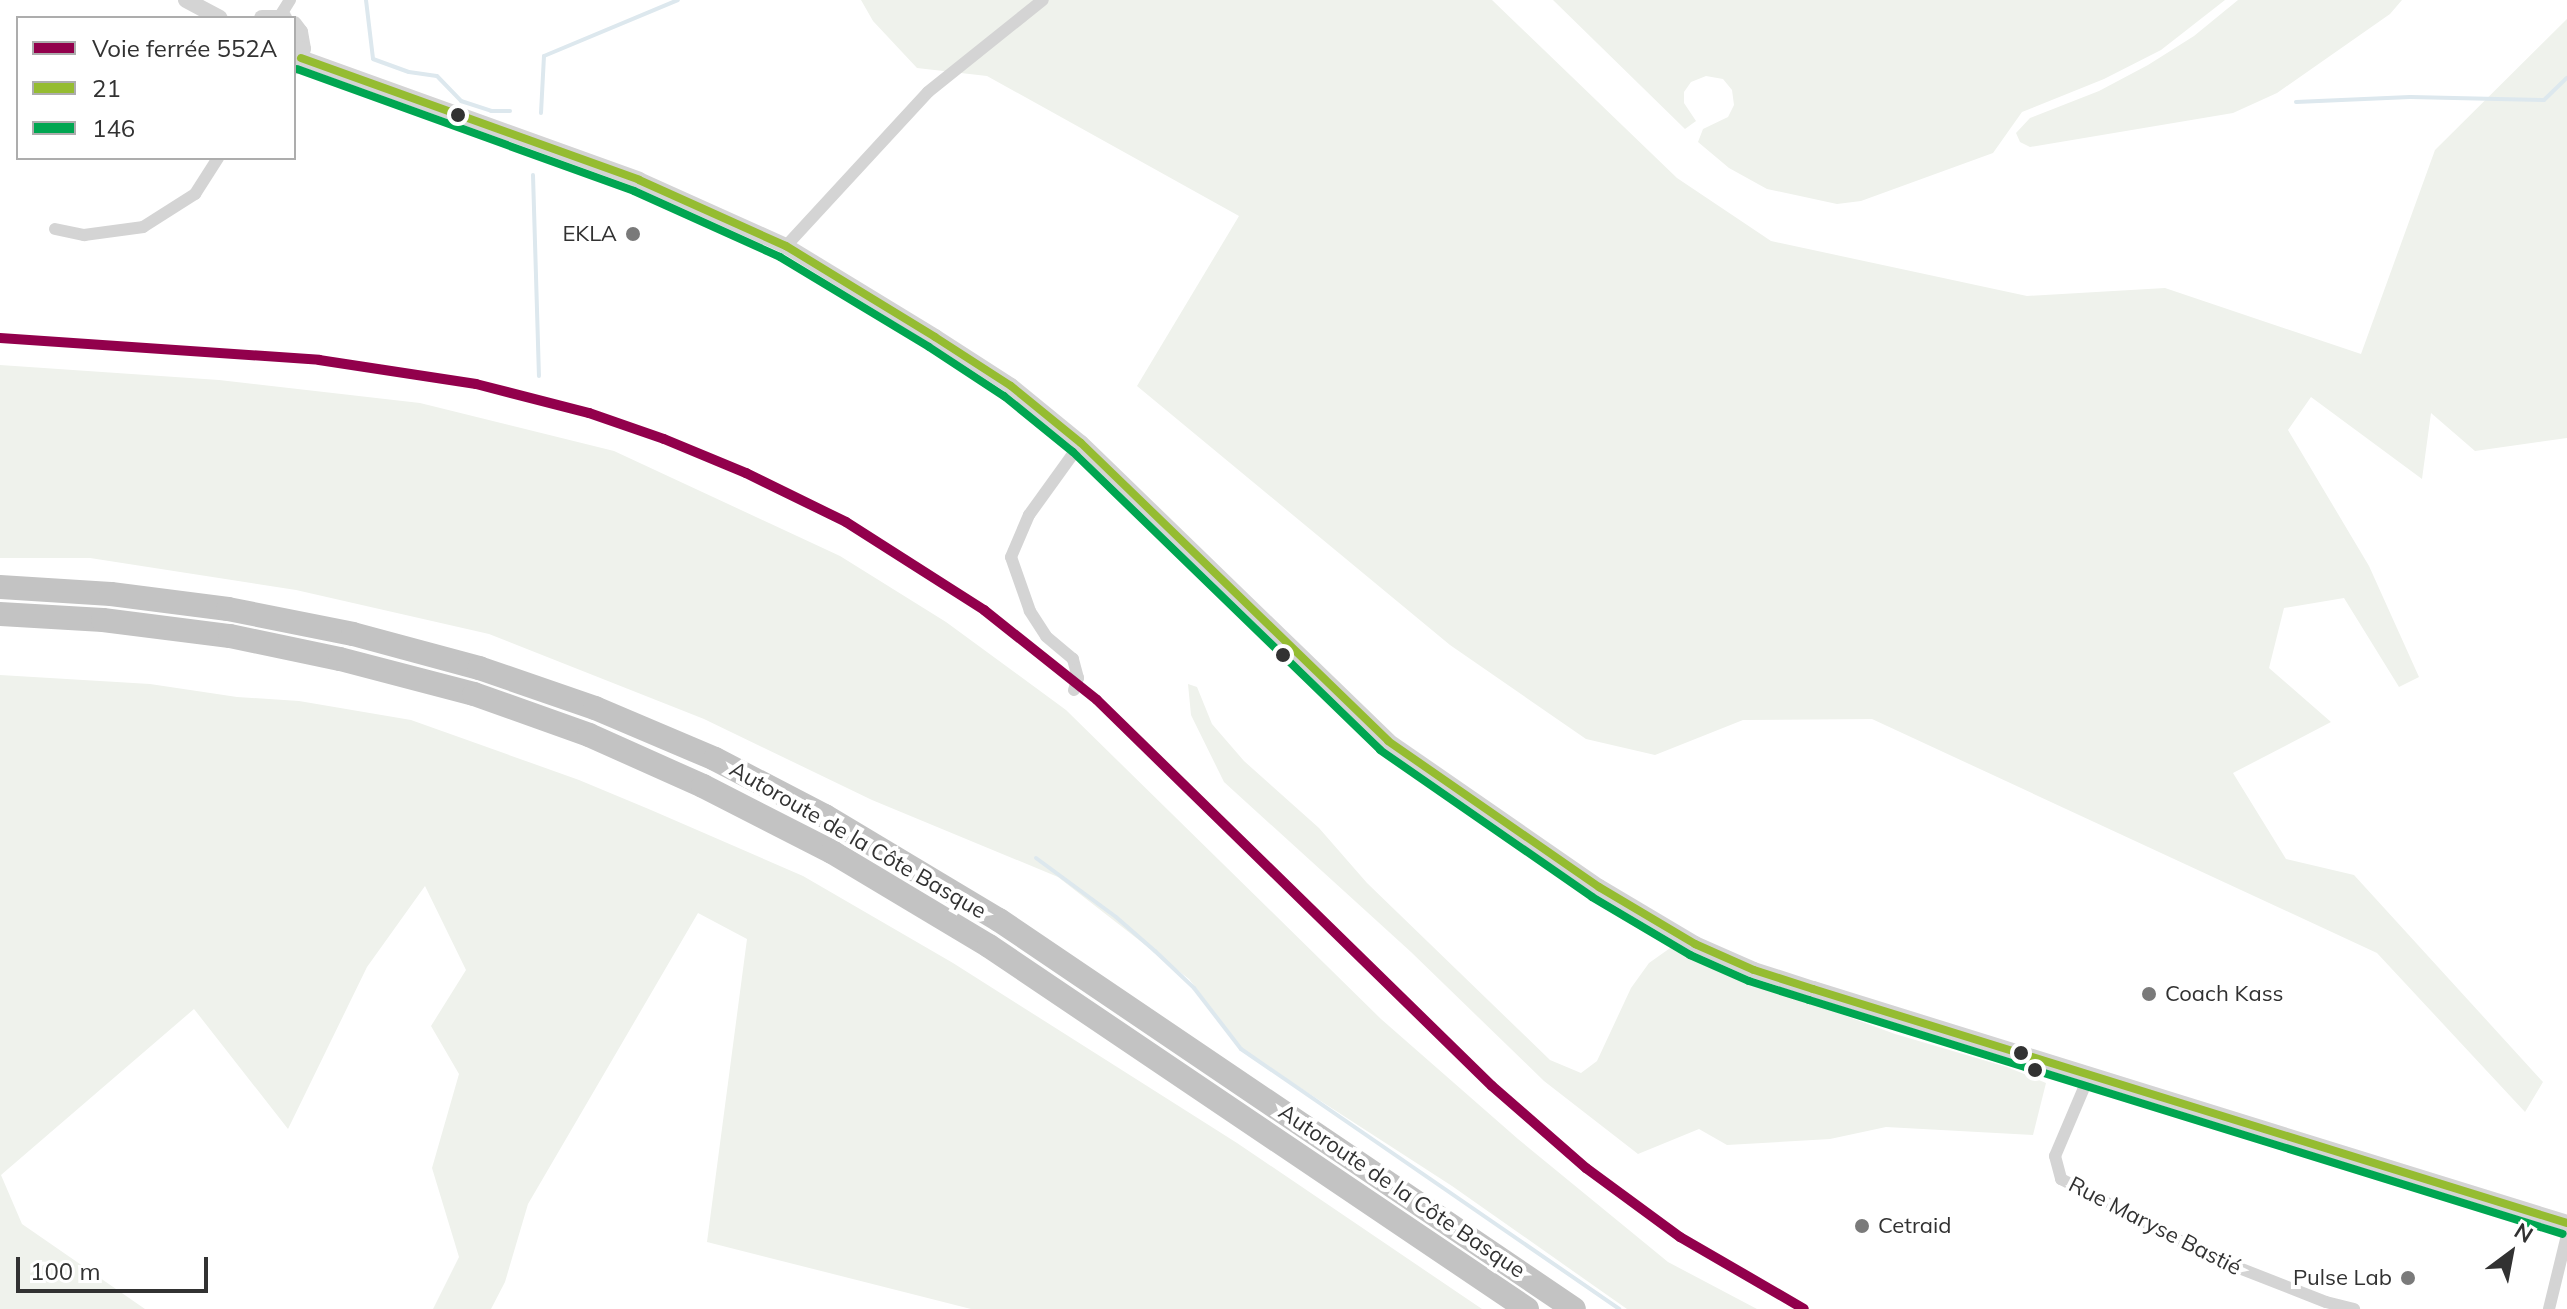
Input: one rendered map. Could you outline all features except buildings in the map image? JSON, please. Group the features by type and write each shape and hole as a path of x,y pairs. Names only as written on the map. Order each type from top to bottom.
{"highway":[{"name":"Autoroute de la Côte Basque","path":"0,587 111,594 199,605 353,634 493,673 595,708 715,759 825,816 999,920 1574,1309"},
{"name":"Autoroute de la Côte Basque","path":"0,614 103,620 230,636 340,659 474,694 589,735 703,786 832,852 989,946 1527,1309"}],"street":[{"path":"186,0 216,16"},
{"path":"786,246 928,92 1043,0"},
{"path":"296,32 303,41 297,62 639,180 786,246 1011,386 1081,443 1388,741 1632,909 1695,944 1754,970 2567,1223"},
{"path":"55,229 84,235 143,227 195,194 217,160"},
{"path":"1074,690 1078,678 1073,659 1046,636 1030,611 1011,557 1029,515 1081,443"},
{"name":"Rue Maryse Bastié","path":"2089,1076 2055,1156 2061,1179 2211,1257 2326,1302 2354,1309"},
{"path":"2549,1309 2567,1235"}],"shaded area":[{"path":"861,0 1492,0 1677,178 1771,241 2027,296 2165,288 2361,354 2435,150 2567,19 2567,438 2475,451 2431,413 2422,479 2311,397 2288,430 2369,566 2419,677 2399,687 2344,598 2284,608 2269,668 2331,722 2233,773 2286,859 2354,875 2543,1082 2525,1112 2377,953 1872,719 1743,720 1655,755 1586,739 1450,645 1137,386 1239,216 987,76 917,68 873,21"},
{"path":"1553,0 2225,0 2161,50 2104,79 2022,112 1993,153 1861,201 1837,204 1767,189 1729,168 1698,142 1703,129 1728,117 1734,105 1732,90 1723,79 1706,76 1691,82 1684,92 1684,103 1696,121 1685,129"},
{"path":"2238,0 2402,0 2390,14 2277,93 2233,113 2030,147 2020,142 2016,133 2030,118 2099,91 2148,65 2194,36"},
{"path":"0,365 219,380 420,403 614,451 840,556 946,622 1066,710 1381,1019 1518,1139 1668,1262 1757,1309 1627,1309 1452,1186 1245,1052 1189,979 1058,877 872,800 704,719 489,634 296,590 90,558 0,558"},
{"path":"0,675 150,684 237,697 299,701 411,720 579,780 651,810 803,876 953,963 1237,1143 1482,1309 971,1309 707,1242 747,939 698,913 528,1204 505,1282 491,1309 433,1309 459,1257 432,1168 459,1074 431,1026 466,970 425,886 367,967 288,1129 194,1009 1,1175 22,1224 145,1309 0,1309"},
{"path":"1188,684 1197,687 1212,724 1244,761 1319,828 1367,883 1550,1060 1581,1073 1597,1061 1631,988 1649,963 1673,946 1781,992 1895,1034 2007,1067 2046,1083 2033,1135 1886,1127 1830,1139 1727,1145 1699,1129 1638,1154 1544,1081 1411,952 1224,782 1191,715"}],"waterway":[{"path":"366,0 373,59 409,72 437,76 461,101 491,111 510,111"},
{"path":"541,113 544,56 678,0"},
{"path":"2296,102 2410,97 2544,100 2567,78"},
{"path":"533,175 539,376"},
{"path":"1036,858 1116,917 1155,951 1194,988 1241,1049 1619,1309"}],"rail line":[{"name":"552A","path":"0,338 319,360 476,384 589,413 664,439 746,473 846,522 984,610 1097,700 1492,1086 1586,1168 1680,1237 1804,1309"}],"transit line":[{"name":"21","path":"301,58 639,180 786,246 935,337 1011,386 1081,443 1388,741 1599,887 1695,944 1754,970 1813,989 2567,1223"},
{"name":"146","path":"297,69 634,191 780,257 929,347 1004,396 1073,452 1380,750 1592,897 1690,955 1749,981 2563,1234"}],"place":[{"name":"EKLA","path":"633,234"},
{"name":"Coach Kass","path":"2149,994"},
{"name":"Cetraid","path":"1862,1226"},
{"name":"Pulse Lab","path":"2408,1278"}]}
